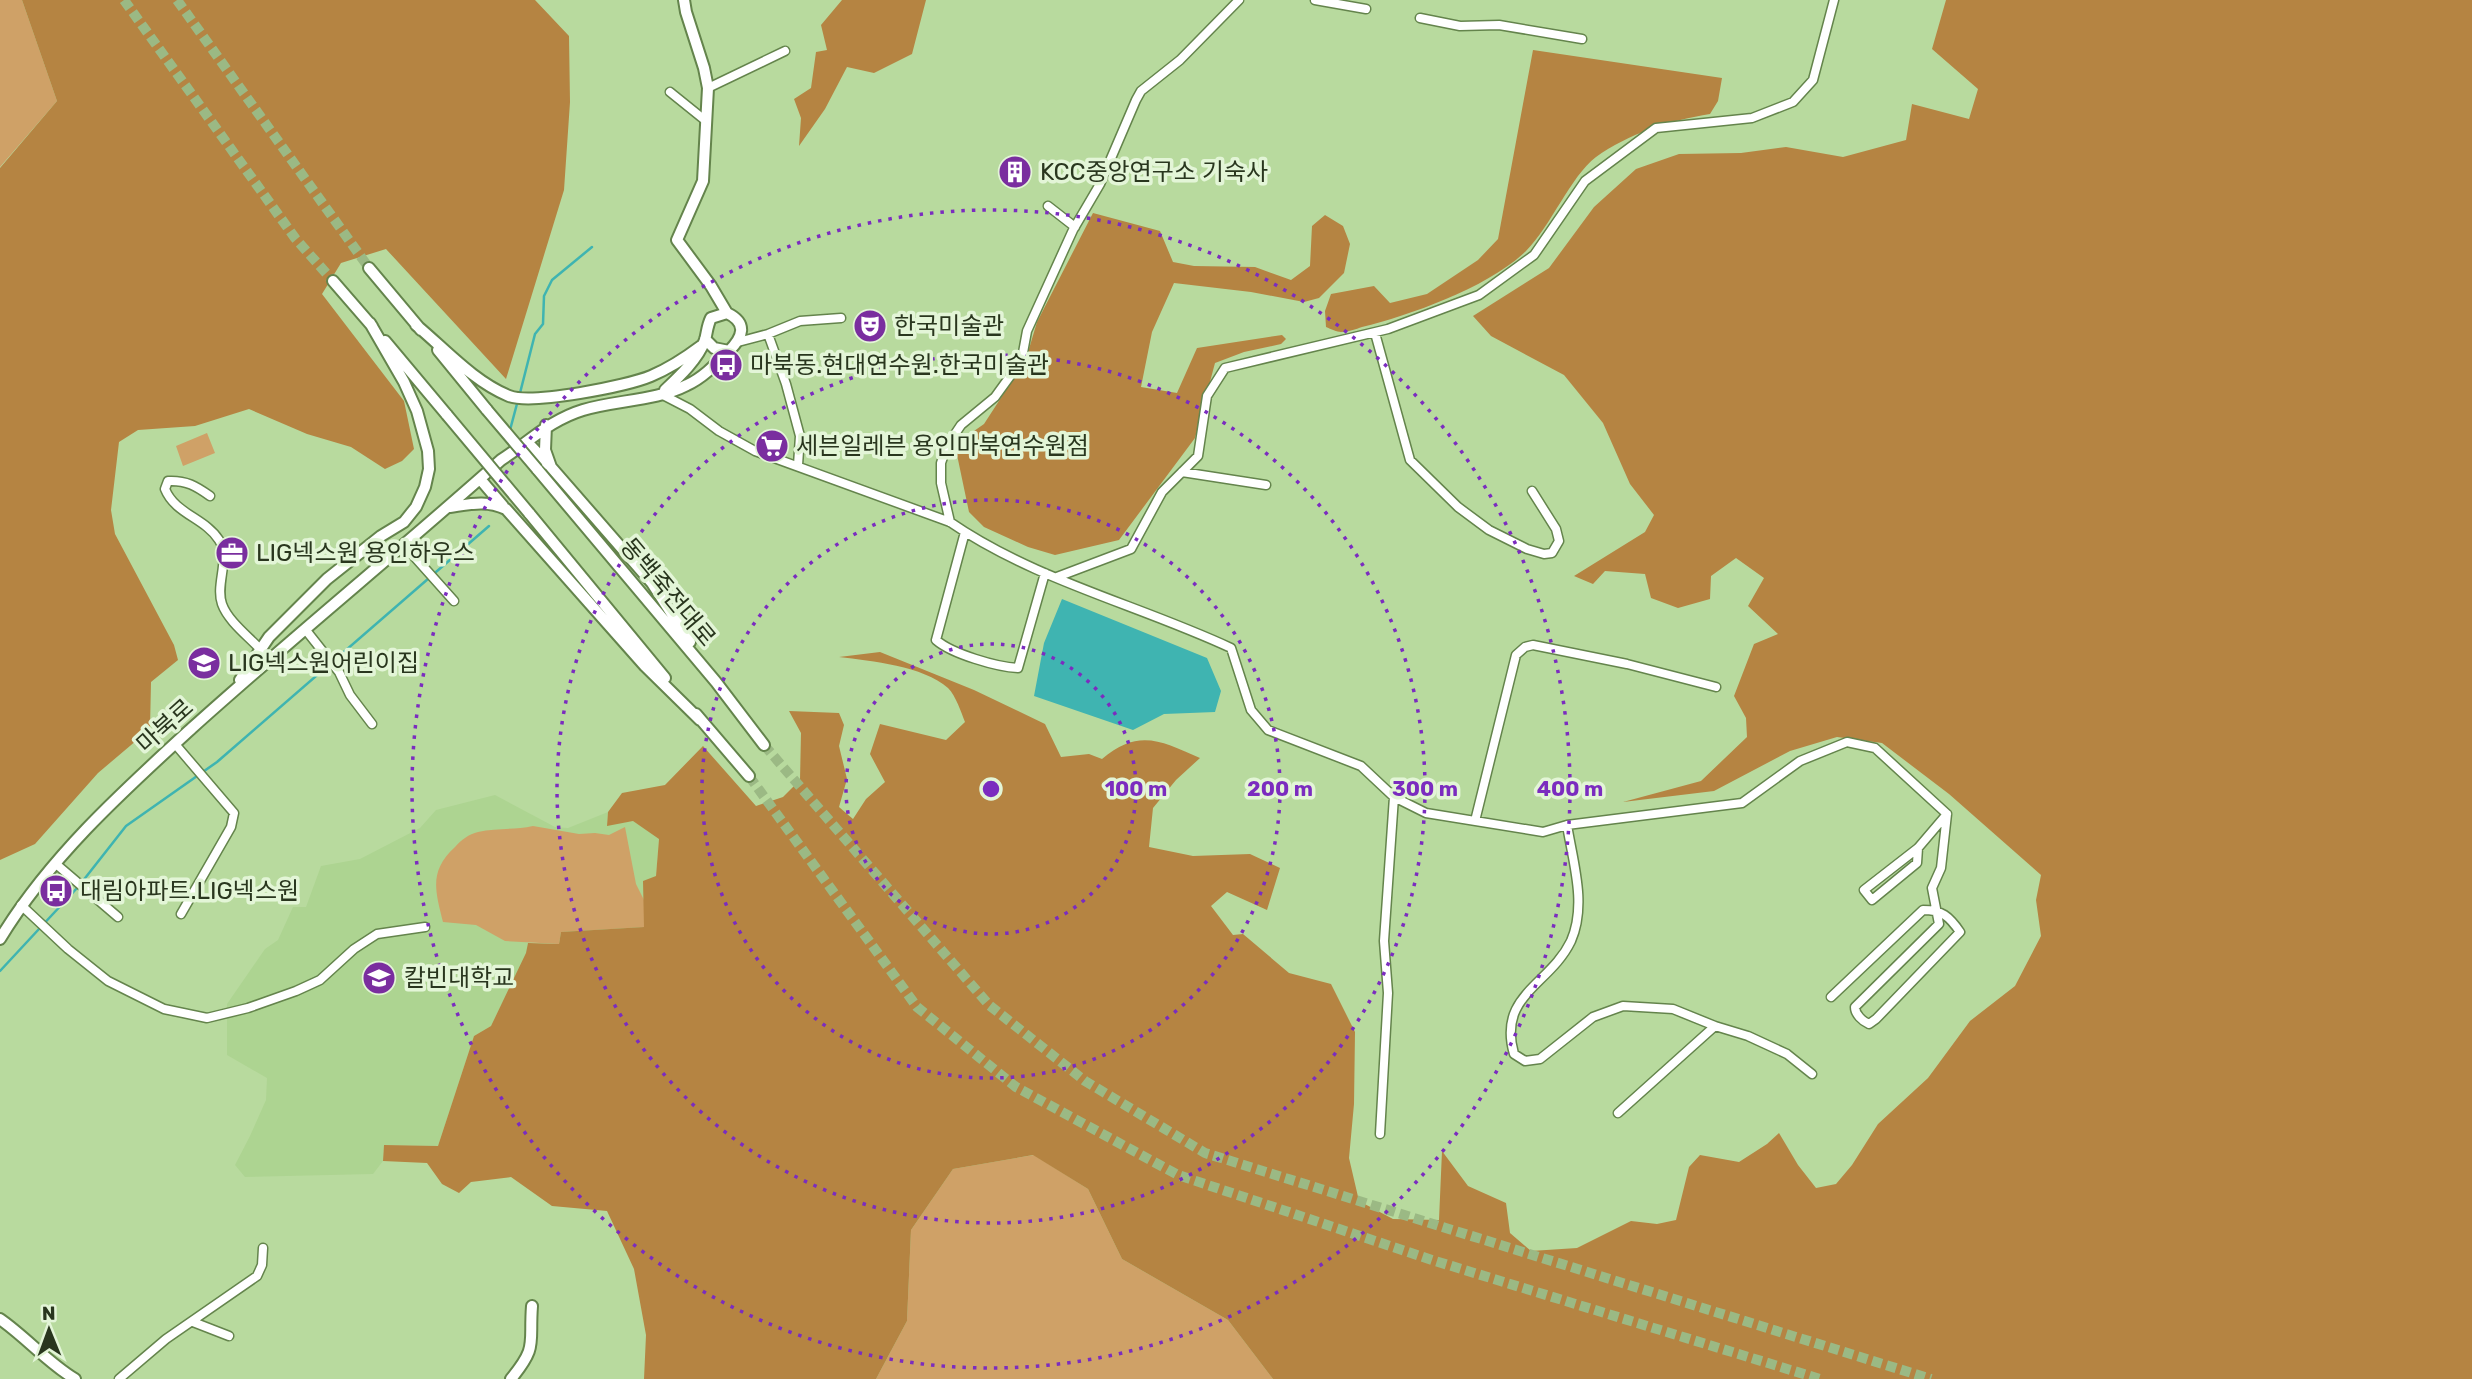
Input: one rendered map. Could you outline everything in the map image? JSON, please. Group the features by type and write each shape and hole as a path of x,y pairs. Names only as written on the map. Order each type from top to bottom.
{"main road":[{"path":"684,0 708,88 703,181 677,240 727,313 741,324 742,333 729,351 703,342"},
{"path":"369,268 416,325 466,370 509,396 534,400 648,378 675,366 703,342"},
{"path":"333,281 749,776"},
{"path":"661,394 684,373 703,342 711,318 727,313"},
{"path":"233,692 268,637 327,579 404,522 416,507 425,488 429,469 428,451 420,421 404,382 370,323"},
{"name":"동백죽전대로","path":"416,325 716,682 764,745"},
{"name":"마북로","path":"0,939 21,905 82,834 175,744 501,460 528,443 546,425 581,410 661,394 688,385 729,351"},
{"path":"546,425 545,450 551,467"},
{"path":"528,443 652,583 716,682"},
{"path":"480,479 645,666 700,720"},
{"path":"448,508 480,502 493,503 506,509"},
{"path":"511,1379 526,1360 532,1346 532,1307"},
{"path":"0,1319 24,1336 64,1373 75,1379"}],"street":[{"path":"950,522 941,483 941,463 947,446 961,425 995,397 1016,369 1027,331 1075,227 1100,184 1141,91 1180,60 1239,0"},
{"path":"1315,0 1366,9"},
{"path":"1057,577 1131,549 1162,492 1198,456 1207,396 1225,368 1375,332 1479,295 1534,255 1585,181 1656,128 1752,118 1793,102 1813,80 1834,0"},
{"path":"1420,18 1460,26 1499,25 1582,39"},
{"path":"708,88 785,51"},
{"path":"670,92 706,121"},
{"path":"1048,206 1075,227"},
{"path":"738,342 800,321 841,318"},
{"path":"1375,332 1410,460 1458,507 1489,530 1527,549 1544,554 1552,553 1559,541 1556,529 1532,491"},
{"path":"768,334 786,384 800,436 798,465"},
{"path":"661,394 690,408 719,431 755,451 950,522 965,533 1045,573 1198,632 1231,648 1251,710 1268,730 1362,766 1394,797 1426,813 1543,832 1567,825 1742,803 1800,761 1847,741 1875,748 1947,814"},
{"path":"1182,471 1266,485"},
{"path":"210,496 193,484 178,481 168,481 165,489 170,500 211,530 221,542 224,555 222,603 234,621 260,649"},
{"path":"965,533 936,640 945,648 1006,667 1018,668 1045,573"},
{"path":"404,545 454,601"},
{"path":"305,629 372,724"},
{"path":"1475,821 1517,655 1525,647 1533,645 1560,650 1716,687"},
{"path":"175,744 234,813 231,827 181,914"},
{"path":"1380,1134 1388,993 1384,941 1394,797"},
{"path":"1918,848 1917,863 1872,900 1864,890 1918,848 1947,814"},
{"path":"1831,997 1923,910 1937,910 1951,918 1960,932 1876,1019 1868,1024 1855,1012 1855,1007 1939,924 1937,910 1932,888 1941,867 1947,814"},
{"path":"1567,825 1580,906 1572,940 1512,1013 1508,1036 1514,1054 1525,1061 1541,1059 1593,1017 1623,1006 1673,1009 1748,1036 1787,1055 1812,1074"},
{"path":"56,864 118,917"},
{"path":"21,905 108,981 164,1009 207,1018 248,1008 320,980 377,934 425,927"},
{"path":"1618,1113 1715,1026"},
{"path":"119,1379 166,1339 257,1276 262,1265 263,1248"},
{"path":"193,1322 229,1336"}],"shaded area":[{"path":"0,0 22,0 57,101 0,167"},
{"path":"22,0 535,0 569,36 570,102 564,190 506,379 386,249 341,263 322,294 404,401 414,449 402,461 385,469 351,447 307,434 249,409 195,426 138,430 119,442 111,510 115,534 174,645 178,660 151,682 150,729 98,773 35,844 0,860 0,168 57,101"},
{"path":"842,0 926,0 912,54 874,73 847,67 825,109 799,146 801,118 794,99 811,88 816,52 827,50 821,25"},
{"path":"1946,0 2472,0 2472,1379 1273,1379 1228,1320 1122,1259 1088,1189 1033,1155 953,1169 911,1230 907,1321 876,1379 644,1379 646,1335 634,1269 607,1211 552,1206 511,1177 471,1182 459,1193 442,1184 427,1163 383,1161 384,1145 438,1146 474,1036 491,1026 526,953 528,943 559,944 561,932 644,927 643,881 656,876 659,839 633,821 607,826 608,812 622,793 665,785 703,746 756,806 783,797 800,780 801,733 789,711 839,713 844,725 839,746 847,779 839,807 853,819 866,799 885,782 870,754 880,724 946,740 965,722 951,691 925,674 897,666 839,657 880,652 974,690 1045,724 1061,757 1089,754 1102,759 1127,743 1150,740 1200,758 1176,780 1153,808 1149,847 1193,856 1250,854 1280,868 1267,910 1227,892 1211,906 1233,935 1243,934 1289,973 1331,984 1355,1032 1354,1104 1349,1158 1359,1201 1393,1219 1439,1220 1442,1151 1468,1186 1506,1203 1510,1233 1531,1251 1577,1248 1631,1221 1657,1224 1676,1220 1689,1167 1700,1155 1739,1162 1779,1133 1816,1188 1836,1184 1852,1165 1878,1124 1928,1078 1970,1021 2015,986 2041,936 2036,900 2041,875 1949,794 1882,743 1837,737 1790,751 1714,791 1623,802 1701,781 1747,737 1746,718 1734,696 1754,644 1778,634 1748,606 1764,578 1736,558 1711,576 1710,599 1678,608 1651,598 1645,574 1605,571 1593,584 1574,576 1645,532 1654,515 1630,484 1603,423 1564,375 1491,336 1473,316 1549,268 1594,207 1636,169 1679,154 1741,153 1786,147 1843,157 1906,140 1912,104 1969,119 1978,89 1932,49"},
{"path":"1533,50 1722,78 1718,101 1710,114 1650,129 1622,141 1596,157 1578,177 1535,241 1492,276 1448,298 1382,322 1344,332 1326,327 1325,311 1331,294 1374,286 1390,303 1427,294 1478,260 1498,239"},
{"path":"1093,213 1160,231 1173,262 1194,266 1255,267 1291,280 1310,266 1312,226 1325,215 1343,226 1350,244 1344,273 1319,298 1304,302 1251,292 1174,283 1152,332 1141,387 1177,393 1197,348 1282,335 1286,339 1281,344 1244,352 1215,363 1195,438 1119,540 1055,555 1028,547 984,527 969,512 956,450 964,438 984,424 1026,359 1037,322"},
{"path":"207,433 215,453 183,466 176,446"},
{"name":"칼빈대학교","path":"495,795 555,827 568,828 608,812 607,825 633,821 659,838 656,876 644,927 528,943 527,953 491,1026 474,1036 438,1146 384,1145 383,1161 373,1174 245,1177 235,1165 266,1100 267,1078 227,1055 227,1004 265,949 278,940 293,907 306,907 321,866 360,859 420,828 436,810"},
{"path":"533,826 579,834 609,835 625,827 636,884 644,900 644,927 561,932 559,944 505,941 476,925 443,922 436,881 441,864 457,844 478,832"},
{"path":"1034,1155 1088,1189 1122,1259 1228,1320 1273,1379 876,1379 907,1321 911,1230 953,1169"}],"water":[{"path":"1062,599 1207,658 1221,691 1215,712 1164,714 1133,730 1034,696 1044,643"}],"waterway":[{"path":"520,393 535,334 543,324 544,296 552,280 592,247"},
{"path":"510,430 518,400"},
{"path":"82,882 126,826 217,762 489,526"},
{"path":"0,971 78,887"}],"tunnel":[{"path":"124,0 295,238 333,281"},
{"path":"177,0 369,268"},
{"path":"764,745 989,1005 1085,1081 1205,1153 1931,1379"},
{"path":"749,776 917,1007 1016,1087 1178,1175 1432,1260 1820,1379"}],"place":[{"name":"KCC중앙연구소 기숙사","path":"1015,172"},
{"name":"한국미술관","path":"870,326"},
{"name":"마북동.현대연수원.한국미술관","path":"726,365"},
{"name":"세븐일레븐 용인마북연수원점","path":"772,446"},
{"name":"LIG넥스원 용인하우스","path":"232,553"},
{"name":"LIG넥스원어린이집","path":"204,663"},
{"name":"대림아파트.LIG넥스원","path":"56,891"},
{"name":"칼빈대학교","path":"379,978"}]}
